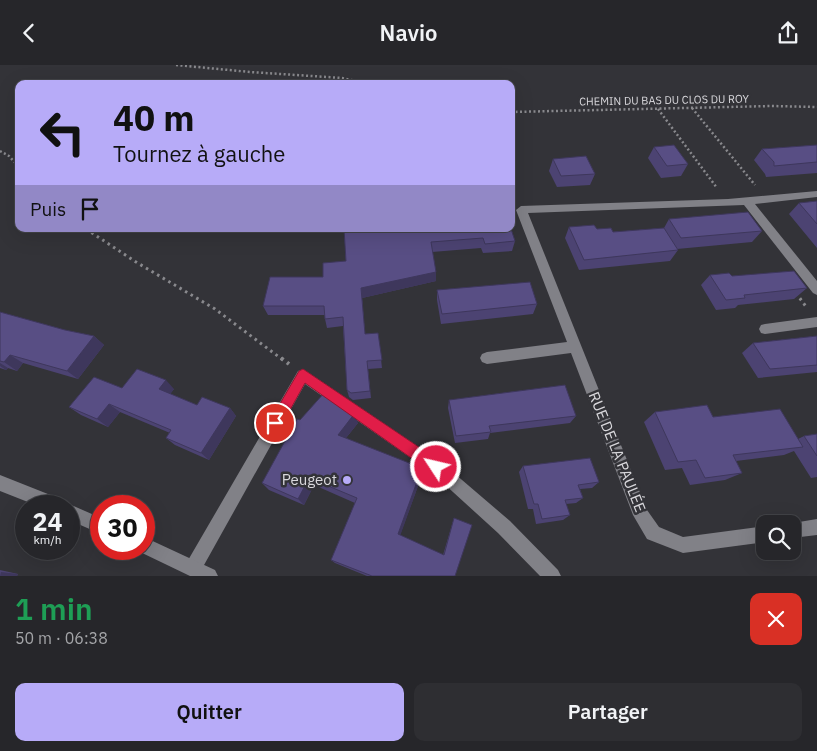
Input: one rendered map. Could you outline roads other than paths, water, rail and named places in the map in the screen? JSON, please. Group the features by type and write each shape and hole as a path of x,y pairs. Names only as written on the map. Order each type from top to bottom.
{"street":[{"name":"RUE DE LA PAULÉE","path":"756,535 683,545 653,533 641,515 574,347 516,210 728,203 817,194"},
{"path":"747,201 817,290"},
{"path":"765,329 817,322"},
{"path":"487,358 574,347"},
{"path":"193,568 303,375 436,467 504,527 552,576"},
{"path":"0,483 30,495"},
{"path":"801,529 817,527"},
{"path":"155,550 209,576"}],"place":[{"name":"Peugeot","path":"347,480"}]}
